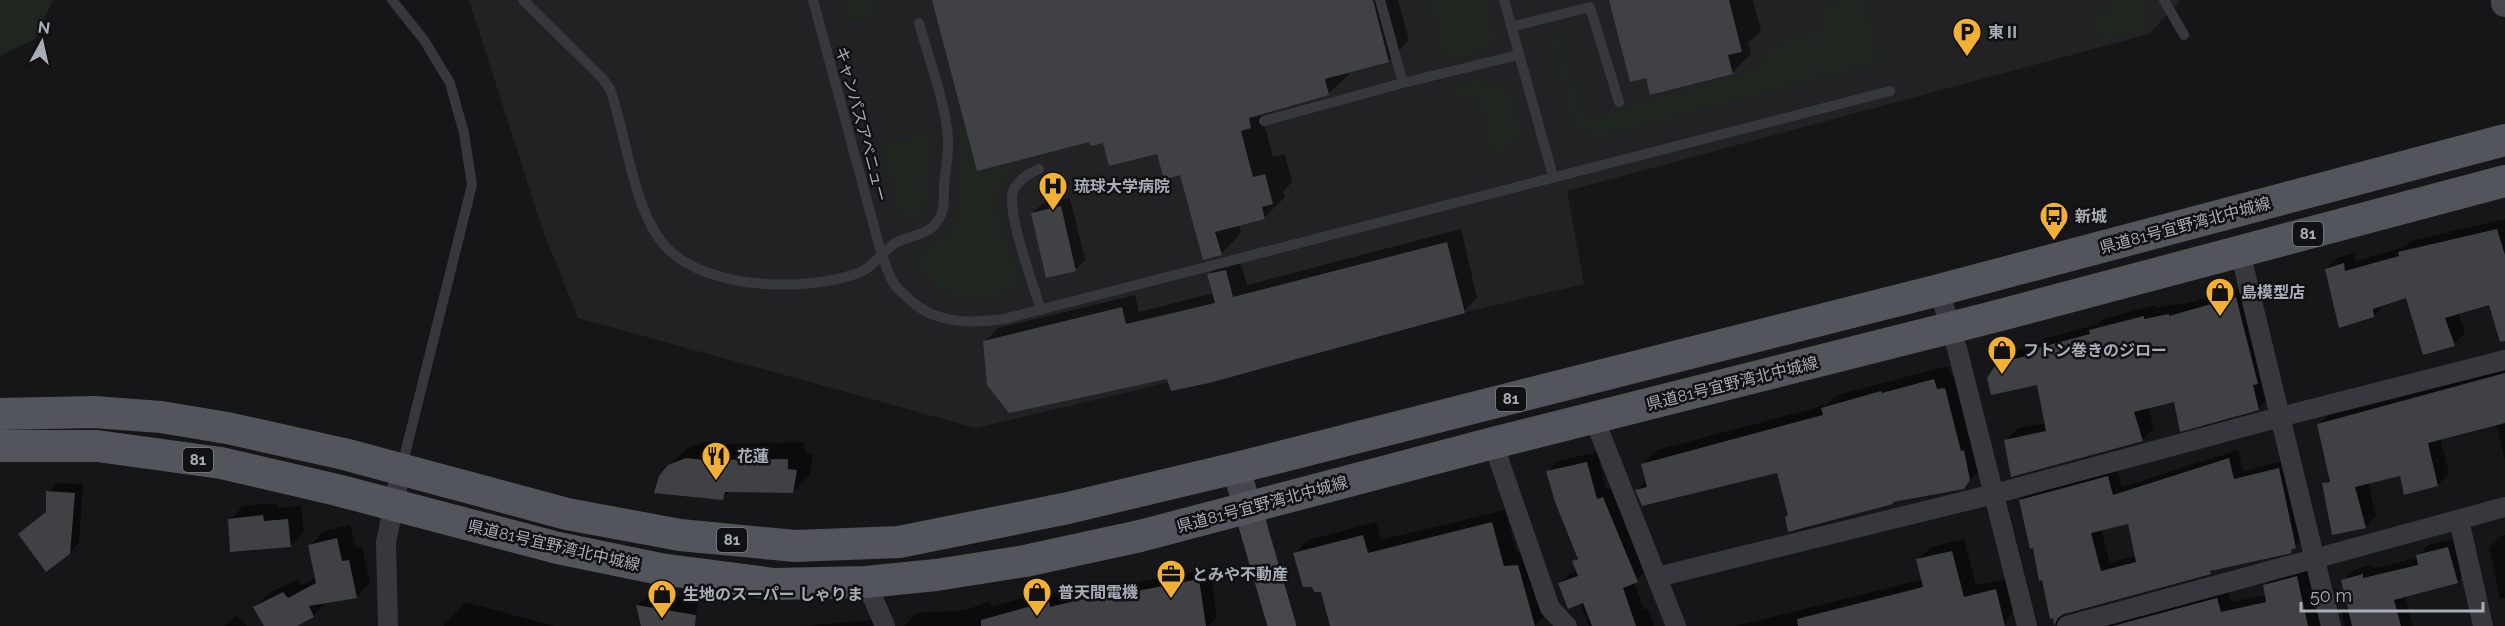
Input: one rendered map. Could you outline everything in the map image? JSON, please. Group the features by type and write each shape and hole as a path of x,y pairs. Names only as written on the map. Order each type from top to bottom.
{"main road":[{"name":"県道81号宜野湾北中城線","path":"0,414 94,412 161,417 226,428 401,470 567,514 680,535 795,546 899,542 1068,508 1236,468 1939,290 2505,140"},
{"name":"県道81号宜野湾北中城線","path":"0,446 97,446 221,463 337,490 558,548 660,569 774,584 866,582 936,575 1036,559 1140,536 1493,443 1950,328 2505,181"}],"street":[{"path":"2240,252 2331,626"},
{"path":"1939,290 2027,626"},
{"path":"1657,577 1994,494 2280,417 2505,360"},
{"path":"1594,418 1676,626"},
{"path":"1493,443 1550,608 1567,626"},
{"path":"1236,468 1282,626"},
{"path":"388,626 386,542 401,470"},
{"path":"2067,626 2505,507"},
{"path":"2459,520 2483,626"},
{"path":"866,582 885,626"}],"lane":[{"path":"392,0 424,40 450,83 464,133 472,185 401,470"},
{"path":"523,0 602,78 610,89 644,213 654,232 667,249 698,271 718,278 787,285 817,285 861,273 895,243 922,235 933,228 942,213 948,138 919,23"},
{"name":"キャンパスアベニュー","path":"813,0 882,256 894,284 910,301 928,313 951,321 977,323 1041,310 1553,176 1890,91"},
{"path":"1380,0 1403,83"},
{"path":"1504,0 1553,176"},
{"path":"2164,0 2184,35"},
{"path":"1511,27 1590,7 1619,102"},
{"path":"1264,121 1403,83 1518,55"},
{"path":"1039,169 1025,176 1013,190 1011,210 1041,310"}],"shaded area":[{"path":"0,0 53,0 35,39 0,56"},
{"name":"琉球大学病院","path":"469,0 2181,0 2149,34 1567,191 1584,284 976,428 578,318 543,231"},
{"path":"842,0 872,0 876,14 848,21"},
{"path":"1429,0 1487,0 1495,32 1493,45 1470,56 1444,57"},
{"path":"1838,0 1863,0 1880,62 1597,137 1574,124 1549,32 1555,31 1585,121 1761,68 1773,44 1824,30 1819,7 1838,2"},
{"path":"2109,0 2150,0 2146,29 2101,42 2094,17 2109,11"},
{"path":"1480,81 1492,84 1508,94 1516,109 1524,139 1502,144 1503,151 1495,161 1476,94 1456,99 1455,94 1460,86"},
{"path":"964,124 978,173 1016,164 1004,179 997,197 997,206 1006,242 1022,288 984,298 959,297 938,286 920,272 914,254 938,244 949,232 954,222 960,180 958,125"},
{"path":"928,133 930,145 925,209 920,217 915,219 899,211 881,146"}],"building":[{"path":"932,0 1373,0 1389,62 1325,79 1329,95 1249,118 1251,128 1241,131 1253,177 1265,174 1273,204 1262,207 1265,219 1215,232 1222,255 1203,260 1180,175 1164,180 1157,154 1109,166 1103,143 1091,146 1089,142 977,171"},
{"path":"1609,0 1729,0 1742,52 1728,55 1733,74 1650,95 1646,78 1630,82"},
{"path":"1061,206 1076,271 1046,278 1031,213"},
{"path":"2497,229 2505,255 2505,341 2500,342 2489,305 2445,318 2455,346 2423,355 2406,298 2373,309 2374,317 2339,328 2325,269 2344,263 2345,271 2399,256 2398,252"},
{"path":"1447,242 1465,313 1209,383 1171,391 1167,379 1009,413 987,385 983,341 1122,307 1126,324 1215,303 1207,274 1226,270 1233,297"},
{"path":"2236,297 2258,384 2253,385 2259,410 2180,432 2174,402 2134,412 2143,441 2011,477 2004,440 2046,431 2037,385 1991,395 1987,378 1997,363 2031,355 2030,350 2090,334 2089,330 2144,316 2144,319 2169,314 2169,316"},
{"path":"2505,373 2505,423 2428,443 2438,486 2404,495 2400,476 2355,487 2366,528 2332,535 2322,483 2330,482 2317,424"},
{"path":"1934,379 1937,389 1945,388 1961,451 1964,450 1970,480 1964,489 1893,502 1893,504 1788,532 1785,517 1788,515 1777,473 1642,506 1635,490 1647,487 1641,464 1823,415 1821,408"},
{"path":"686,458 704,460 788,459 788,469 797,470 793,493 725,492 723,500 654,493 659,476 668,465"},
{"path":"2229,458 2234,479 2279,468 2296,548 2291,550 2292,553 2210,571 2211,574 2064,614 2058,618 2054,626 2053,618 2050,619 2042,580 2039,581 2033,548 2030,549 2019,500 2108,476 2113,495","holes":["2128,524 2136,562 2101,571 2091,533"]},
{"path":"1587,462 1597,499 1603,497 1638,582 1623,588 1636,626 1592,626 1583,603 1568,609 1558,583 1578,576 1572,561 1578,559 1555,502 1546,471"},
{"path":"46,491 75,493 70,554 46,572 18,534 46,512"},
{"path":"263,515 264,521 288,519 291,547 230,552 228,519"},
{"path":"1492,522 1504,566 1518,565 1535,626 1330,626 1321,592 1314,592 1312,587 1303,587 1293,553 1363,535 1368,553"},
{"path":"337,538 342,561 349,560 357,598 309,606 314,617 297,626 264,626 253,607 283,592 288,598 316,583 308,545"},
{"path":"2448,547 2458,583 2394,600 2401,626 2352,626 2341,580 2363,574 2363,578 2418,565 2416,555"},
{"path":"1952,551 1964,597 1996,589 2005,626 1798,626 1797,619 1923,587 1916,559"},
{"path":"2297,576 2308,626 2113,626 2217,598 2221,612 2266,602 2263,585"},
{"path":"1199,579 1206,626 981,626 981,620 1049,601 1050,607 1100,595 1101,598"},
{"name":"生地のスーパー しゃりま","path":"636,605 696,615 695,626 641,626"}],"place":[{"name":"東Ⅱ","path":"1967,58"},
{"name":"琉球大学病院","path":"1053,212"},
{"name":"新城","path":"2054,242"},
{"name":"島模型店","path":"2220,318"},
{"name":"フトン巻きのジロー","path":"2002,376"},
{"name":"花蓮","path":"716,482"},
{"name":"とみや不動産","path":"1171,600"},
{"name":"普天間電機","path":"1037,618"},
{"name":"生地のスーパー しゃりま","path":"662,620"}]}
